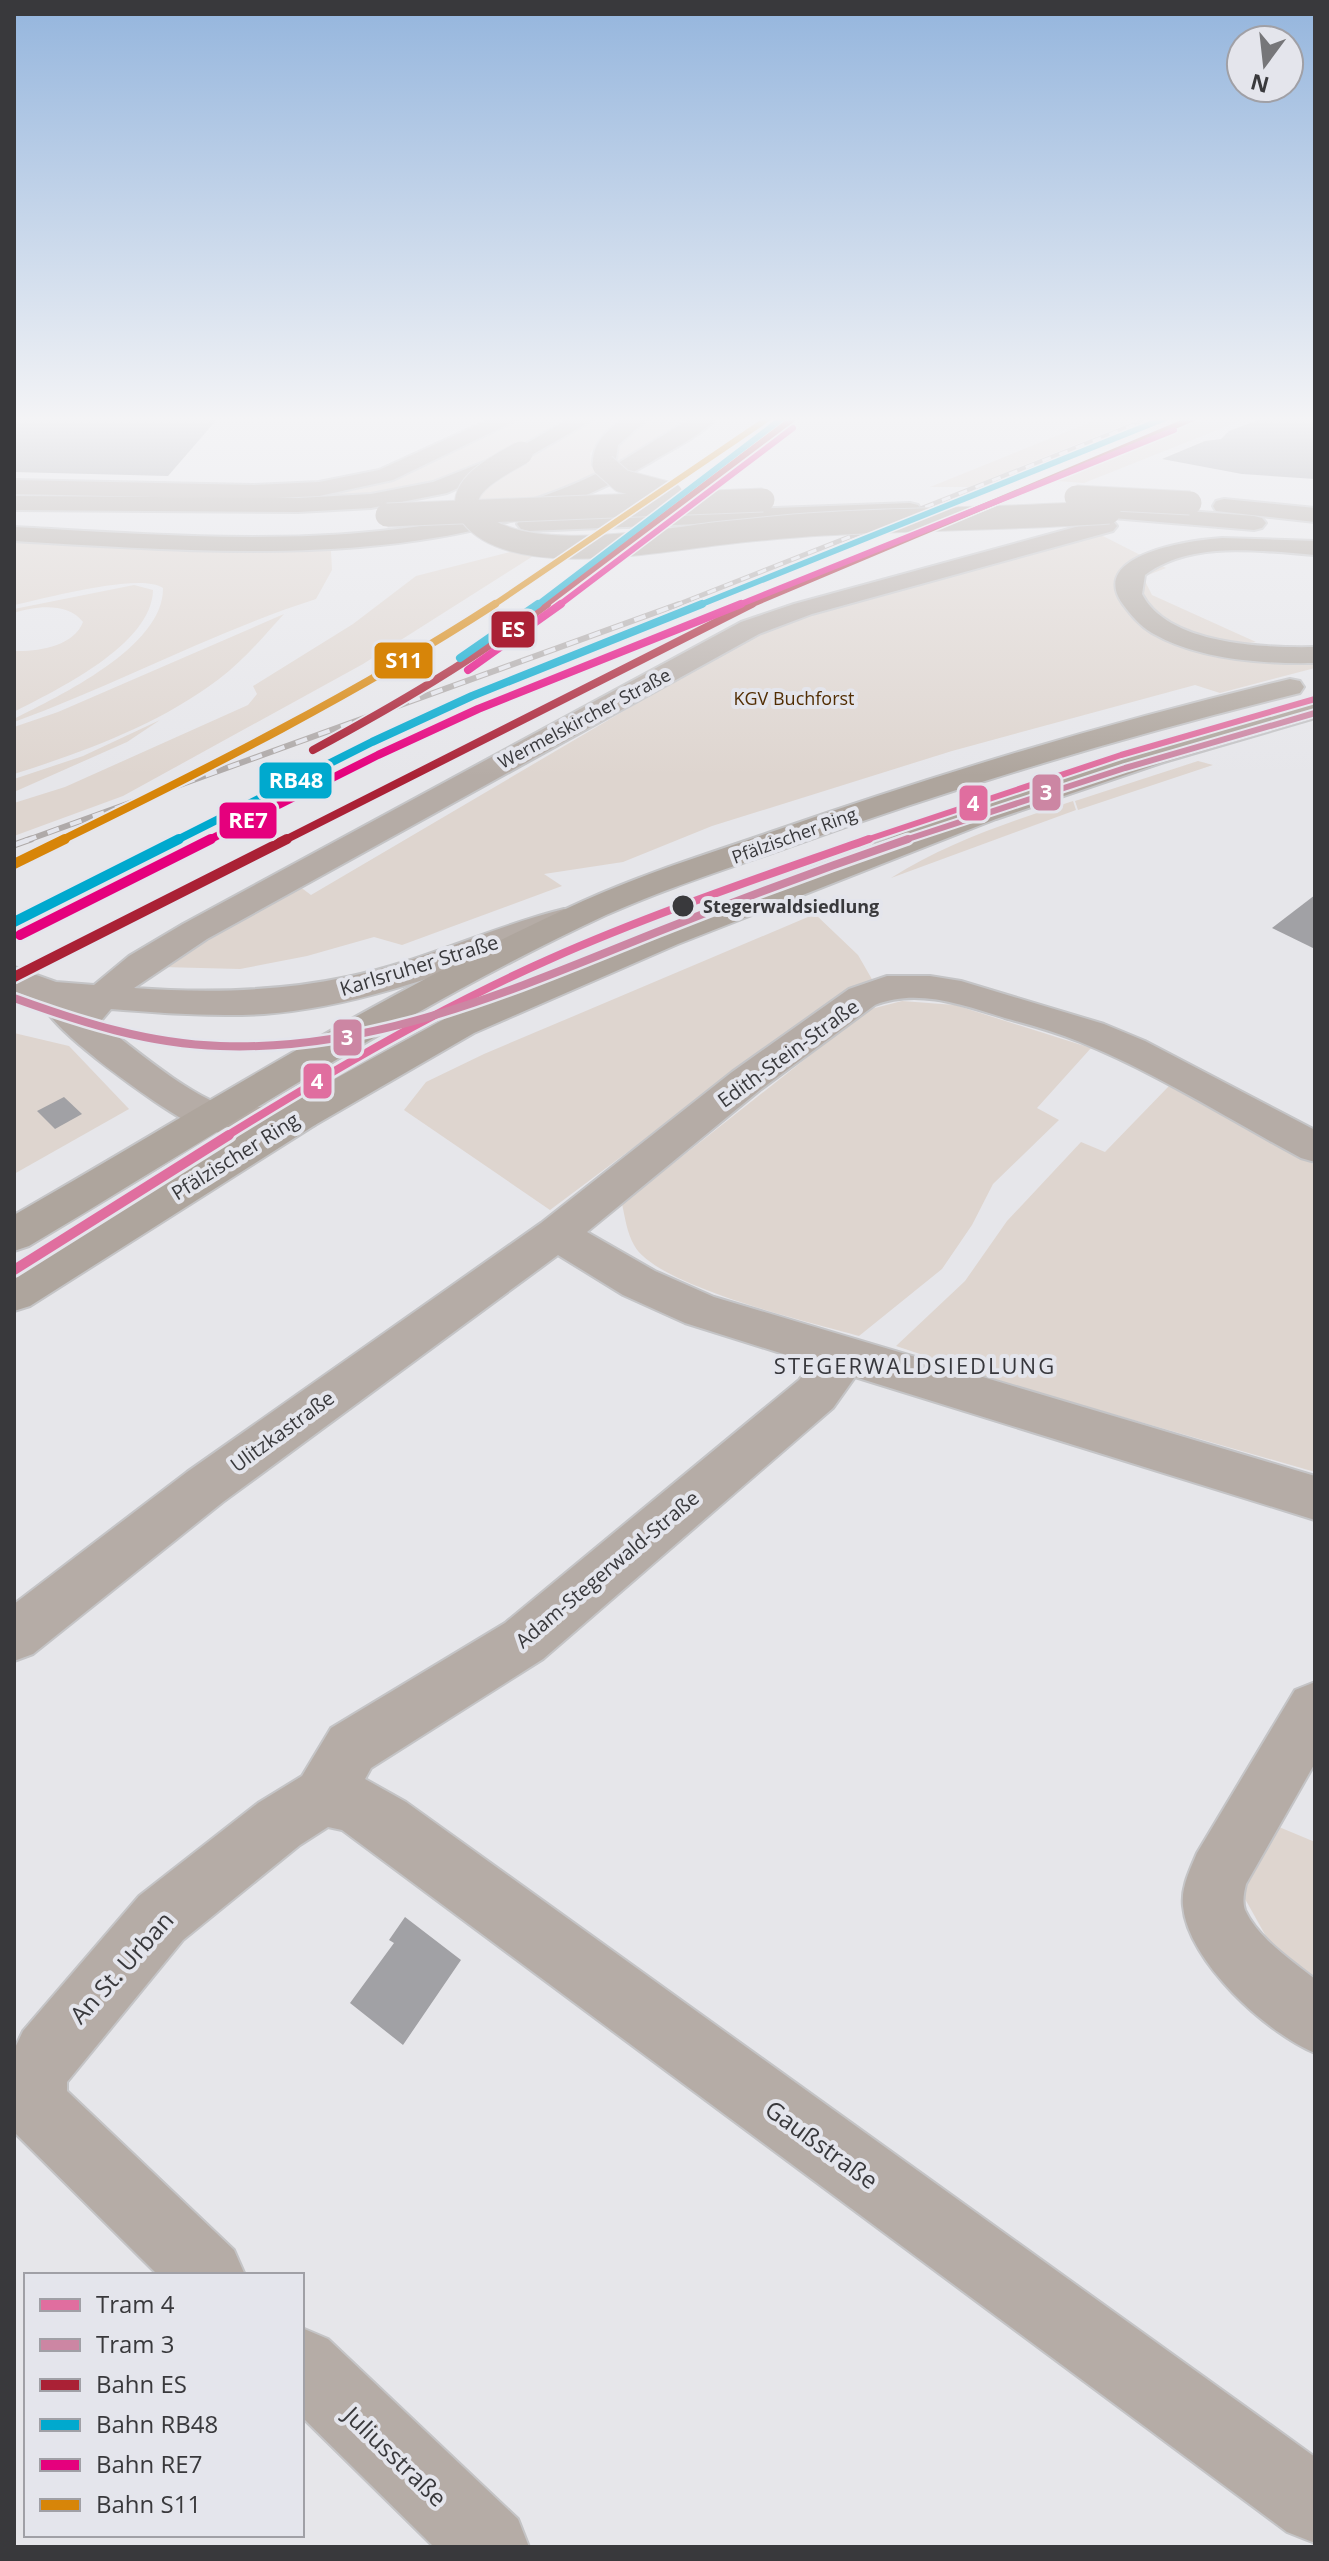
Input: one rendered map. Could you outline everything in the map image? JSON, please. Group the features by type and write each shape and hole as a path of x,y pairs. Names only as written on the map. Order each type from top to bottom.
{"highway":[{"path":"101,537 291,542 365,537"},
{"path":"509,537 540,544 600,547 701,537"},
{"path":"1315,548 1214,547 1158,557 1136,570 1129,584 1135,604 1149,617 1180,635 1219,648 1267,655 1315,655"}],"main road":[{"name":"Pfälzischer Ring","path":"14,1235 465,971 592,910 947,781 1223,703 1315,681"},
{"name":"Pfälzischer Ring","path":"14,1294 301,1115 461,1025 666,937 985,812 1151,757 1315,709"}],"street":[{"name":"Wermelskircher Straße","path":"78,1025 101,995 140,965 359,840 750,628 803,609 1048,537"},
{"name":"Karlsruher Straße","path":"14,978 50,993 210,1004 308,997 414,970 592,910"},
{"name":"Edith-Stein-Straße","path":"556,1234 746,1081 850,1006 887,987 904,985 977,995 1091,1032 1132,1050 1315,1148"},
{"name":"Karlsruher Straße","path":"50,993 78,1025 212,1117"},
{"path":"212,1117 275,1121 301,1115"},
{"path":"556,1234 669,1299 1315,1498"},
{"name":"Ulitzkastraße","path":"14,1636 205,1487 556,1234"},
{"name":"Adam-Stegerwald-Straße","path":"323,1797 351,1748 524,1641 816,1394 845,1355"},
{"path":"1315,1709 1218,1874 1213,1894 1215,1915 1226,1936 1315,2021"},
{"name":"An St. Urban","path":"207,2273 34,2105 34,2080 46,2054 161,1918 279,1824 323,1797"},
{"name":"Gaußstraße","path":"323,1797 353,1803 385,1823 1315,2504"},
{"name":"Juliusstraße","path":"304,2367 490,2547"}],"green space":[{"name":"KGV Buchforst","path":"1090,537 1104,537 1166,568 1143,577 1152,595 1256,642 1231,642 1206,637 1160,615 1171,637 1315,662 1315,668 1220,693 1195,685 952,751 712,826 623,862 544,874 562,886 402,945 374,937 307,956 240,969 162,967 299,886 311,895 763,629"},
{"path":"14,538 341,544 331,551 332,570 316,599 240,627 14,722 14,719 106,667 128,649 159,610 163,588 151,584 114,585 14,605"},
{"path":"518,550 538,553 363,664 123,796 14,836 14,803 65,787 248,705 257,694 253,686 353,624 416,576"},
{"path":"134,585 153,590 148,610 137,629 120,647 76,678 14,712 14,651 44,649 64,642 83,622 69,611 51,607 14,613 14,609"},
{"path":"284,614 228,672 172,710 94,746 14,774 14,727 58,712"},
{"path":"160,720 127,742 14,792 14,779 83,756"},
{"path":"1198,761 1213,765 1078,810 1075,801"},
{"path":"1073,801 1076,810 891,878 957,843"},
{"path":"815,914 858,955 873,981 808,1017 550,1210 404,1110 426,1082 484,1054"},
{"path":"902,1001 955,1005 1091,1048 1037,1108 1059,1120 993,1184 972,1225 942,1269 859,1336 737,1301 672,1275 648,1260 634,1245 622,1204 867,1010"},
{"path":"14,1033 69,1046 129,1109 14,1174"},
{"path":"1169,1086 1315,1165 1315,1472 1022,1388 896,1346 965,1281 1007,1221 1081,1142 1105,1152"},
{"path":"1279,1827 1315,1842 1315,1991 1281,1963 1240,1890"}],"building":[{"path":"1315,895 1315,949 1272,928"},
{"path":"64,1097 82,1114 55,1129 37,1111"},
{"path":"405,1917 461,1960 403,2045 350,2003 394,1943 389,1940"}],"railway":[{"path":"674,606 850,537"},
{"path":"25,841 679,604"},
{"path":"14,845 31,839"}],"tram line":[{"name":"4","path":"14,1270 323,1077 450,1007 550,959 694,902 993,796 1185,735 1315,699"},
{"name":"3","path":"14,998 100,1026 187,1044 247,1047 349,1037 399,1026 497,996 748,897 1000,808 1315,713"}],"rail line":[{"name":"S11","path":"14,864 248,747 340,697 435,641 596,537"},
{"name":"RB48","path":"460,658 627,537"},
{"name":"ES","path":"313,750 416,694 483,652 636,537"},
{"name":"RE7","path":"468,670 650,537"},
{"name":"RB48","path":"14,922 372,742 472,696 870,537"},
{"name":"RE7","path":"20,935 378,755 478,709 908,537"},
{"name":"ES","path":"14,977 757,601 911,537"}],"place":[{"name":"Stegerwaldsiedlung","path":"683,906"}],"district":[{"name":"STEGERWALDSIEDLUNG","path":"915,1365"}]}
